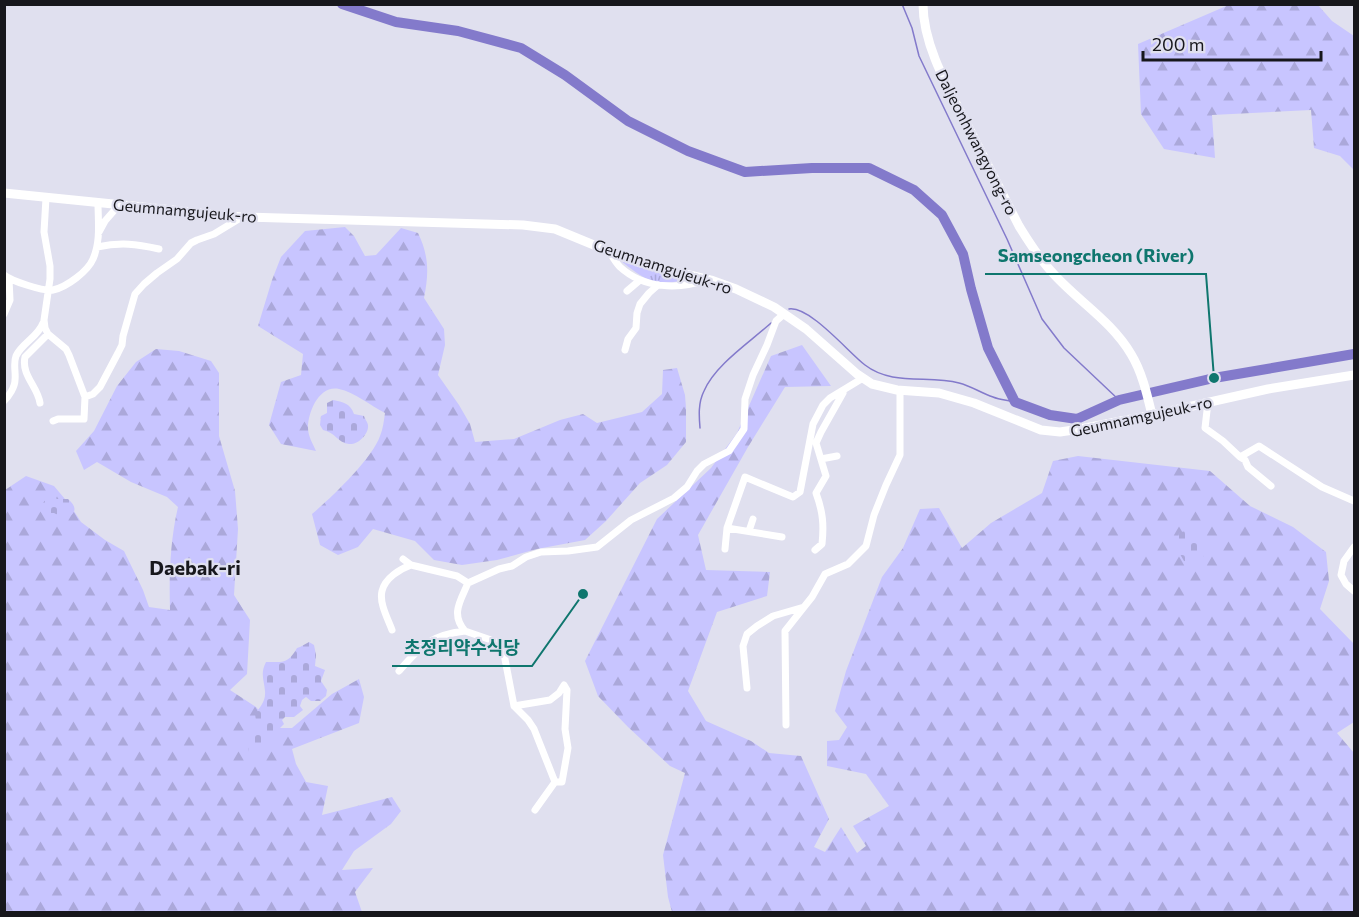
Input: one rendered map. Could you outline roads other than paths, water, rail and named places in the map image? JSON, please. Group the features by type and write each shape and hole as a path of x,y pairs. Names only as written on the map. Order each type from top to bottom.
{"main road":[{"name":"Daljeonhwangyong-ro","path":"923,4 926,29 942,76 1030,245 1052,273 1114,330 1132,356 1143,381 1151,411"},
{"name":"Geumnamgujeuk-ro","path":"4,194 242,217 524,225 555,229 641,263 709,279 774,307 806,329 872,384 900,390 939,393 974,403 1041,430 1060,432 1151,411 1354,375"}],"street":[{"path":"4,401 15,382 16,357 41,329 44,320 50,266 44,232 46,198"},
{"path":"7,277 20,283 53,290 82,273 93,261 97,247 98,203"},
{"path":"98,234 105,221 119,205"},
{"path":"85,397 93,394 106,376 122,345 135,294 152,276 177,259 191,243 214,234 242,217"},
{"path":"97,247 135,244 159,249"},
{"path":"609,251 618,265 633,277 649,284 680,286 696,284 709,279"},
{"path":"4,314 10,300 7,277"},
{"path":"627,291 640,280"},
{"path":"624,350 636,328 640,304 658,285"},
{"path":"465,631 460,625 457,608 468,583 541,552 597,547 631,520 674,498 687,487 704,464 729,451 744,429 746,399 753,375 776,321 784,314"},
{"path":"44,320 48,334 66,349 85,397 84,419 53,421"},
{"path":"40,403 39,396 25,372 24,362 25,357 48,334"},
{"path":"725,549 727,528 745,477 793,497 800,492 813,424 823,405 830,398 863,378"},
{"path":"815,550 822,544 823,529 822,512 816,494 826,476 816,443 844,390"},
{"path":"786,725 785,631 812,597 825,574 848,564 866,546 874,515 900,455 900,390"},
{"path":"1208,402 1205,428 1245,460 1248,467 1271,486"},
{"path":"1240,457 1259,446 1322,487 1354,501"},
{"path":"821,459 837,456"},
{"path":"749,531 753,519"},
{"path":"727,528 782,537"},
{"path":"1354,547 1344,561 1341,575 1354,591"},
{"path":"403,559 411,565 457,576 468,583"},
{"path":"392,630 385,611 382,591 388,580 400,569 411,565"},
{"path":"747,688 743,646 747,634 773,616 804,607"},
{"path":"399,671 420,647 433,639 452,633 465,631 495,641 504,654 514,706 534,729 555,782"},
{"path":"514,706 550,700 559,693 564,685 567,690 565,729 568,748 562,782 555,782"},
{"path":"535,810 555,782"}],"waterway":[{"path":"342,4 396,22 458,31 521,48 565,75 628,121 688,151 745,172 812,168 869,168 914,190 942,215 963,254 988,348 1015,402 1050,415 1077,419 1119,400 1214,378 1354,354"},
{"path":"902,4 912,28 919,56 1007,239 1042,319 1064,348 1119,400"},
{"path":"789,309 798,310 818,322 865,365 887,376 959,383 996,398 1015,402"},
{"path":"700,428 701,400 709,381 724,363 771,323"}],"place":[{"name":"Samseongcheon (River)","path":"1214,378"},
{"name":"초정리약수식당","path":"583,594"}],"district":[{"name":"Daebak-ri","path":"195,567"}]}
